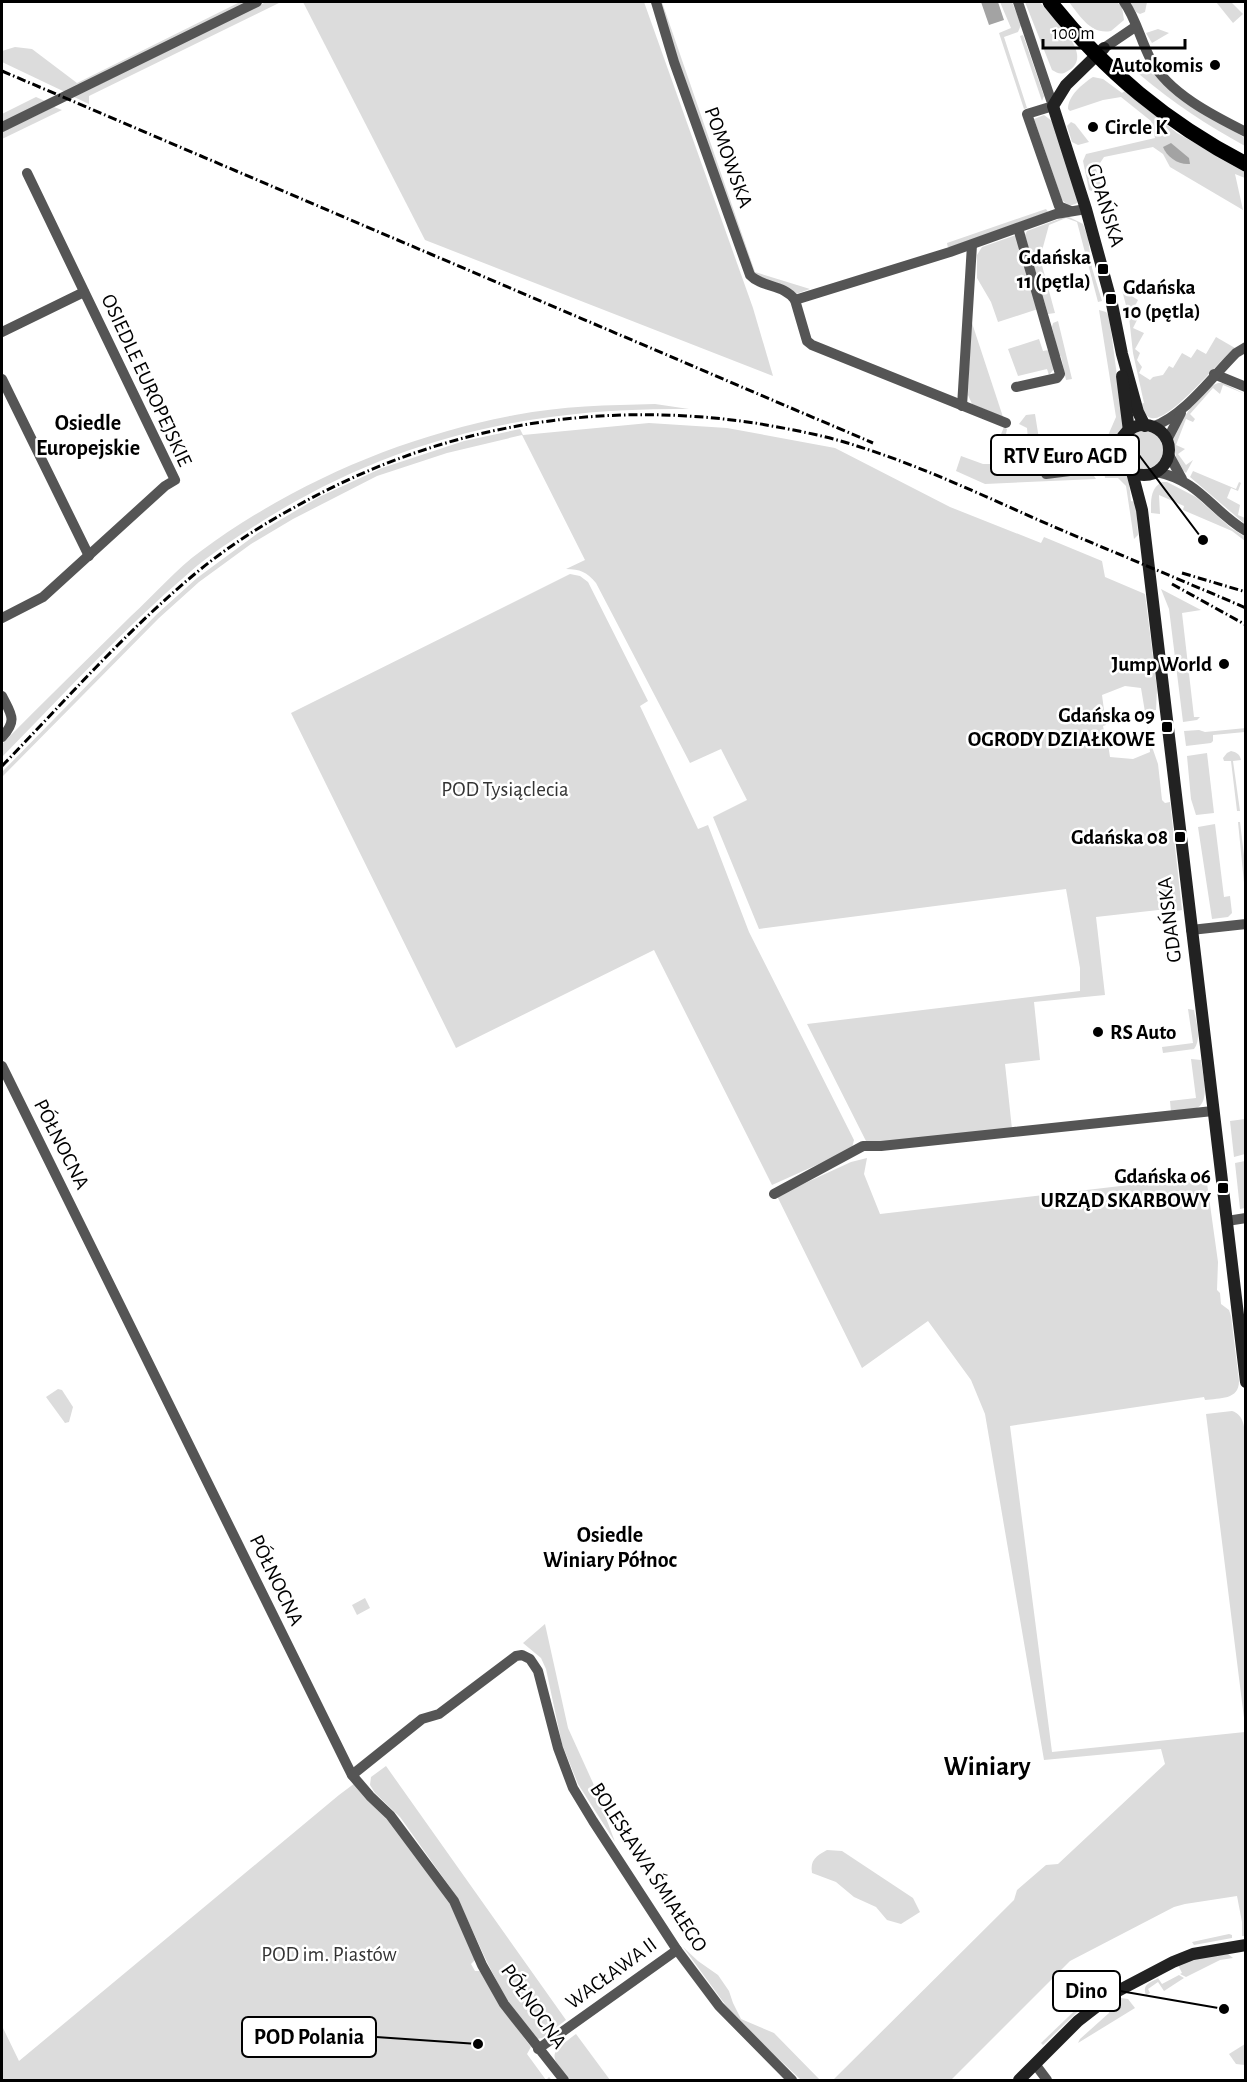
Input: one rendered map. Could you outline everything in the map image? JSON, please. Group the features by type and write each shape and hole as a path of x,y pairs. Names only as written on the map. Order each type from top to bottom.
{"main road":[{"path":"1050,2 1147,102 1209,145 1245,164"},
{"path":"1063,2 1100,52 1166,105 1245,154"}],"street":[{"path":"2,127 257,2"},
{"name":"POMOWSKA","path":"656,2 674,62 750,275 756,280 786,291 795,300"},
{"name":"GDAŃSKA","path":"1018,2 1086,209 1106,279 1122,354 1138,412 1148,426"},
{"path":"1124,2 1150,58 1163,78 1182,94 1245,132"},
{"path":"1071,211 1059,206 1027,114 1053,106 1066,85 1100,52 1136,27"},
{"name":"OSIEDLE EUROPEJSKIE","path":"2,618 43,597 165,486 175,480 27,172"},
{"path":"1006,423 809,344 795,300 972,245 1056,214 1086,209"},
{"path":"1016,387 1057,378 1060,374 1018,228"},
{"path":"962,406 972,245"},
{"name":"OSIEDLE EUROPEJSKIE","path":"2,332 84,292"},
{"path":"1167,440 1188,403 1214,374 1245,347"},
{"name":"GDAŃSKA","path":"1122,354 1122,376 1130,431"},
{"path":"1214,374 1245,387"},
{"path":"2,379 88,556"},
{"path":"1129,470 1121,459 1122,440 1130,431 1167,420 1188,403"},
{"path":"1148,426 1161,432 1167,440 1169,455 1182,479"},
{"path":"1091,469 1120,451"},
{"path":"1155,473 1165,465 1169,455"},
{"path":"1046,474 1118,465 1146,475 1155,473 1182,479 1245,531"},
{"name":"GDAŃSKA","path":"1129,470 1142,510 1245,1382"},
{"name":"GDAŃSKA","path":"1142,510 1146,488 1155,473"},
{"path":"2,696 12,717 10,728 2,737"},
{"path":"1191,930 1245,924"},
{"name":"PÓŁNOCNA","path":"2,1066 352,1775 390,1815 454,1901 490,1980 504,2004 564,2080"},
{"path":"774,1194 863,1146 1213,1111"},
{"path":"1227,1221 1245,1218"},
{"name":"BOLESŁAWA ŚMIAŁEGO","path":"352,1775 422,1719 439,1714 516,1656 527,1657 536,1665 558,1748 573,1788 592,1821 677,1950 719,2006 792,2080"},
{"path":"1019,2080 1084,2016 1114,1993 1192,1954 1243,1946"},
{"name":"WACŁAWA II","path":"538,2049 677,1950"},
{"path":"1035,2064 1047,2080"}],"green space":[{"path":"240,2 248,2 65,92 2,62 2,51 15,47 32,49 77,83"},
{"path":"266,2 281,2 89,96 89,104 74,97"},
{"path":"303,2 644,2 753,308 773,376 425,240"},
{"path":"658,2 662,2 755,272 810,289 796,294 754,276"},
{"path":"1000,2 1012,2 1021,25 1018,32 1004,37 1027,108 1024,109 999,33 1011,28"},
{"path":"1025,2 1040,2 1070,37 1077,57 1075,65 1066,72 1059,73 1052,70"},
{"path":"1069,2 1117,2 1122,7 1124,20 1111,31 1098,30 1087,23"},
{"path":"1129,2 1147,2 1145,12 1140,14 1136,12"},
{"path":"1216,2 1231,2 1243,14 1233,23"},
{"path":"1158,29 1169,33 1152,43 1146,33"},
{"path":"1023,35 1044,96 1042,101 1020,36"},
{"path":"1149,65 1218,121 1245,138 1245,146 1190,113 1139,74"},
{"path":"1093,77 1103,79 1122,93 1125,91 1177,133 1245,171 1245,178 1235,174 1243,210 1170,167 1163,154 1153,147 1104,157 1096,169 1100,183 1108,182 1108,185 1100,191 1089,190 1083,161 1086,154 1155,138 1151,121 1121,97 1103,100 1070,111 1068,109 1073,95"},
{"path":"36,97 45,101 2,122 2,114"},
{"path":"54,107 62,110 2,139 2,132"},
{"path":"1044,115 1052,121 1078,199 1073,205 1062,200 1034,119"},
{"path":"1071,122 1089,142 1078,145 1072,142 1067,126"},
{"path":"1046,209 1048,212 948,248 947,243"},
{"path":"1067,216 1083,224 1088,238 1092,268 1102,301 1098,302 1077,222 1066,218 1049,225 1040,258 1055,313 1048,314 1025,235 1027,231"},
{"path":"1016,235 1038,309 998,322 991,302 977,278 977,255 982,247"},
{"path":"1122,290 1138,300 1130,316 1137,320 1133,328 1144,333 1135,349 1140,353 1137,360 1142,367 1139,373 1150,380 1163,375 1169,366 1173,368 1182,353 1191,358 1197,349 1206,354 1216,337 1235,348 1194,390 1170,411 1159,417 1149,417 1140,404 1144,403"},
{"path":"1099,310 1106,312 1109,316 1124,428 1114,449 1093,462 1087,458 1103,447 1116,417"},
{"path":"971,320 1003,417 972,404 968,395"},
{"path":"1058,321 1072,379 1066,380 1052,327 1053,323"},
{"path":"1039,339 1043,351 1049,350 1054,369 1049,375 1047,369 1018,376 1008,349"},
{"path":"1223,383 1245,394 1223,385 1220,394 1213,388 1190,414 1195,419 1193,422 1186,419 1176,445 1185,449 1178,454 1186,465 1193,460 1186,473 1178,466 1172,438 1198,399 1211,386"},
{"path":"655,404 689,409 576,414 521,421 416,448 365,467 314,491 236,538 190,572 117,639 2,757 2,744 174,574 236,526 273,504 350,465 391,449 473,424 550,410"},
{"path":"1035,414 1043,464 1049,464 1051,475 1092,473 1096,479 985,484 956,471 961,456 983,464 1002,462 999,439 1004,427 1007,429 1005,439 1008,472 1031,473 1027,428 1019,424 1026,415"},
{"path":"649,423 727,428 835,448 950,507 1041,543 1044,537 1102,561 1105,577 1145,594 1157,689 1156,710 1145,712 1141,688 1125,686 1102,695 1106,725 1103,726 1106,731 1110,757 1133,759 1150,752 1147,719 1149,738 1158,764 1162,800 1165,803 1170,802 1182,910 1177,911 1176,908 1096,917 1105,995 1034,1002 1040,1060 1005,1064 1012,1129 869,1147 807,1024 1080,991 1080,968 1066,889 759,929 713,817 747,800 721,749 690,763 596,583 583,572 566,569 585,560 522,435 447,453 377,476 293,519 251,544 199,582 159,618 2,777 2,772 157,614 197,578 258,533 319,497 382,468 464,441 520,429 523,435"},
{"path":"1144,431 1158,436 1163,450 1158,464 1144,469 1130,464 1125,450 1130,436"},
{"path":"1117,469 1128,474 1131,501 1136,502 1138,535 1134,539 1126,486 1118,478 1105,478 1104,471"},
{"path":"1193,471 1236,489 1239,482 1241,483 1238,491 1231,488 1227,498 1240,505 1238,515 1245,518 1245,524 1190,477"},
{"path":"1162,482 1167,482 1196,497 1231,528 1245,537 1245,541 1232,531 1183,510 1184,506 1159,495 1160,514 1151,513 1153,491"},
{"name":"POD Tysiąclecia","path":"570,574 580,576 588,582 648,701 640,706 698,829 708,825 749,932 854,1140 852,1148 772,1185 654,950 456,1048 291,713"},
{"path":"1161,589 1201,610 1182,613 1194,717 1200,717 1197,720 1183,722 1169,609"},
{"path":"1246,728 1245,732 1213,735 1211,743 1186,746 1184,731 1205,732"},
{"path":"1231,751 1240,756 1241,760 1233,761 1240,811 1237,811 1231,761 1224,761 1223,758"},
{"path":"1207,753 1214,813 1196,815 1191,799 1187,756"},
{"path":"1238,822 1240,822 1245,864 1245,893"},
{"path":"1215,824 1224,897 1230,896 1232,913 1228,917 1212,919 1198,827"},
{"path":"1188,1009 1194,1010 1198,1030 1198,1040 1194,1049 1163,1053 1162,1047 1193,1043"},
{"path":"1191,1059 1201,1060 1205,1087 1203,1101 1195,1109 1171,1112 1170,1101 1196,1098"},
{"path":"1245,1119 1245,1154 1234,1157 1230,1121"},
{"path":"867,1158 864,1174 880,1214 1206,1176 1218,1262 1217,1290 1220,1293 1221,1304 1229,1310 1231,1316 1239,1381 1236,1392 1228,1397 1205,1400 1204,1397 1010,1426 1052,1752 1245,1732 1245,1936 1242,1936 1237,1896 1174,1907 1070,1961 951,2080 833,2080 1014,1900 1017,1890 1046,1865 1058,1864 1165,1764 1161,1749 1044,1760 985,1414 971,1380 928,1321 862,1368 777,1196 851,1162"},
{"path":"1245,1161 1245,1208 1240,1209 1235,1163"},
{"path":"58,1389 62,1390 73,1407 69,1422 65,1423 46,1397"},
{"path":"1232,1411 1242,1419 1246,1441 1244,1718 1206,1414"},
{"path":"365,1598 370,1608 357,1615 352,1605"},
{"path":"545,1624 568,1728 593,1783 615,1842 578,1784 562,1744 546,1669 541,1658 523,1643"},
{"path":"386,1766 566,2020 542,2038 537,2039 506,1999 457,1897 400,1817 375,1793 370,1785 371,1777"},
{"name":"POD im. Piastów","path":"355,1783 391,1822 449,1901 475,1960 471,1964 475,1971 480,1971 502,2008 531,2047 527,2054 546,2080 2,2080 2,2026 19,2061"},
{"path":"827,1850 842,1851 913,1898 920,1912 901,1924 887,1920 876,1907 854,1897 836,1882 812,1873 815,1859"},
{"path":"1229,1934 1232,1938 1194,1945 1192,1942"},
{"path":"683,1947 718,1975 729,1991 741,2019 774,2033 820,2080 801,2080 735,2018"},
{"path":"1228,1954 1233,1958 1220,1960 1186,1977 1180,1974 1182,1973 1178,1965 1194,1958"},
{"path":"1179,1975 1184,1978 1164,1991 1158,1982 1148,1989 1150,1993 1146,1995 1146,1986 1158,1978 1162,1984"},
{"path":"1092,1994 1094,1996 1043,2045 1041,2043"},
{"path":"1121,1998 1128,1999 1135,2008 1078,2043 1109,2013 1108,2006"},
{"path":"576,2034 610,2080 570,2080 558,2065 555,2059 556,2050"},
{"path":"1245,2044 1245,2065 1236,2064 1229,2054"}],"shaded area":[{"path":"981,2 998,2 1004,20 989,25"},
{"path":"1171,143 1189,158 1190,164 1177,162 1167,154 1163,147"}],"railway":[{"path":"2,71 873,443"},
{"path":"2,766 96,667 170,595 219,555 269,522 349,479 404,457 460,439 518,426 576,418 635,415 695,416 755,423 845,442 931,473 1246,608"},
{"path":"1182,573 1246,592"},
{"path":"1172,584 1246,625"}],"place":[{"name":"Autokomis","path":"1215,65"},
{"name":"Circle K","path":"1093,127"},
{"name":"Gdańska 11 (pętla)","path":"1103,269"},
{"name":"Gdańska 10 (pętla)","path":"1111,299"},
{"name":"RTV Euro AGD","path":"1203,540"},
{"name":"Jump World","path":"1224,664"},
{"name":"Gdańska 09 OGRODY DZIAŁKOWE","path":"1167,727"},
{"name":"Gdańska 08","path":"1180,837"},
{"name":"RS Auto","path":"1098,1032"},
{"name":"Gdańska 06 URZĄD SKARBOWY","path":"1223,1188"},
{"name":"Dino","path":"1224,2009"},
{"name":"POD Polania","path":"478,2044"}],"district":[{"name":"Osiedle Europejskie","path":"88,434"},
{"name":"Osiedle Winiary Północ","path":"610,1546"},
{"name":"Winiary","path":"987,1766"}]}
